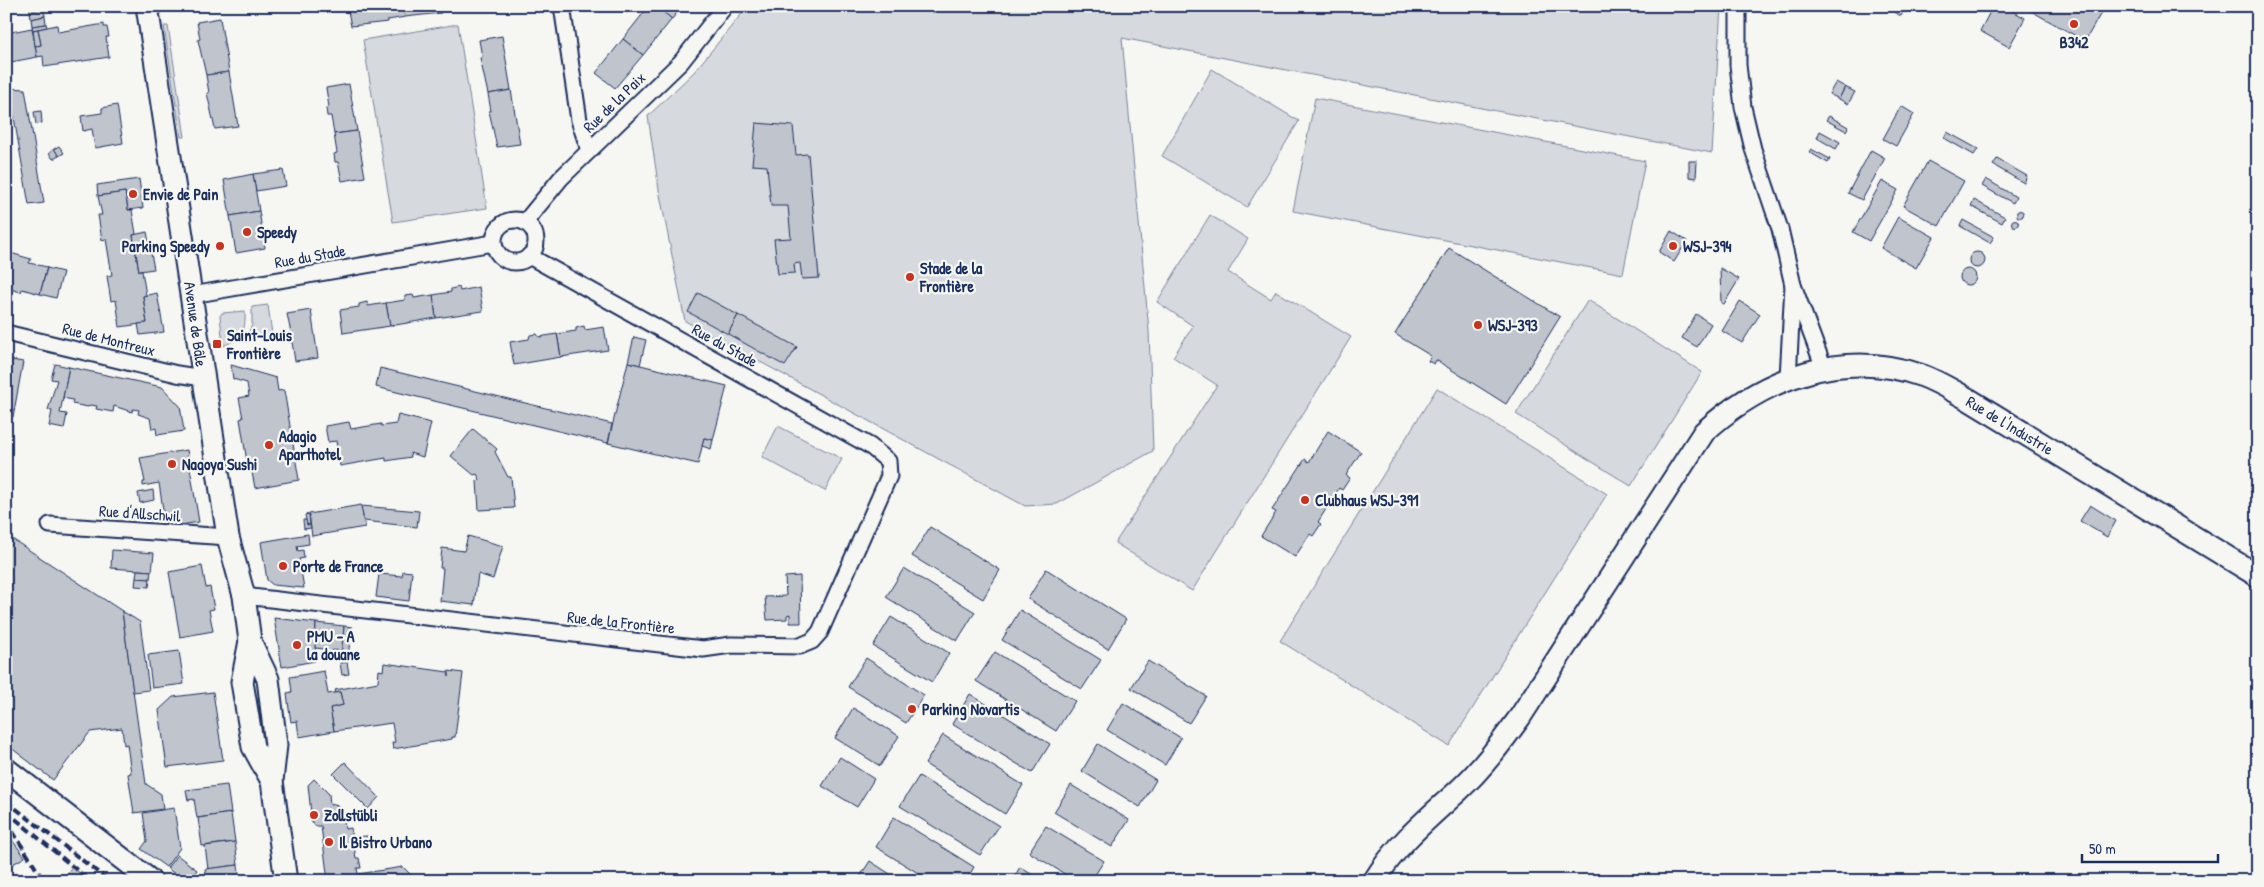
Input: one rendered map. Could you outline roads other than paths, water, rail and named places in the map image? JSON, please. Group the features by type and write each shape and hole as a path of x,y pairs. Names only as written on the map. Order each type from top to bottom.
{"main road":[{"name":"Avenue de Bâle","path":"146,6 228,537 244,596 250,641 268,679 276,745 272,780"},
{"name":"Rue de l'Industrie","path":"1374,881 1395,850 1493,754 1520,717 1704,432 1723,414 1748,397 1788,378 1824,368 1851,366 1888,369 1923,376 1942,384 2258,576"},
{"name":"Avenue de Bâle","path":"250,641 242,682 253,747 272,780"},
{"path":"6,770 151,881"},
{"path":"272,780 286,881"}],"street":[{"path":"562,6 579,120 590,150"},
{"name":"Rue de la Paix","path":"525,222 561,178 681,62 725,6"},
{"path":"1738,6 1738,65 1743,107 1753,149 1780,230 1793,285 1824,368"},
{"path":"513,219 525,222 531,227 535,235 536,244 529,256 520,262 502,258 496,251 493,243 496,230 503,222 513,219"},
{"name":"Rue du Stade","path":"192,295 493,243"},
{"name":"Rue du Stade","path":"529,256 870,446 888,461 889,476"},
{"path":"1788,378 1793,285"},
{"name":"Rue de Montreux","path":"6,333 177,374 203,378"},
{"name":"Rue de la Frontière","path":"244,596 704,649 731,645 800,646 812,641 820,632 889,476"},
{"name":"Rue d'Allschwil","path":"50,524 228,537"}],"railway":[{"path":"6,801 109,881"},
{"path":"6,811 90,881"},
{"path":"6,821 44,881"}],"place":[{"name":"B342","path":"2074,24"},
{"name":"Envie de Pain","path":"133,194"},
{"name":"Speedy","path":"247,232"},
{"name":"Parking Speedy","path":"220,246"},
{"name":"WSJ-394","path":"1673,246"},
{"name":"Stade de la Frontière","path":"910,277"},
{"name":"WSJ-393","path":"1478,325"},
{"name":"Saint-Louis Frontière","path":"217,344"},
{"name":"Adagio Aparthotel","path":"269,445"},
{"name":"Nagoya Sushi","path":"172,464"},
{"name":"Clubhaus WSJ-391","path":"1305,500"},
{"name":"Porte de France","path":"283,566"},
{"name":"PMU - A la douane","path":"297,645"},
{"name":"Parking Novartis","path":"912,709"},
{"name":"Zollstübli","path":"314,815"},
{"name":"Il Bistro Urbano","path":"329,842"}]}
